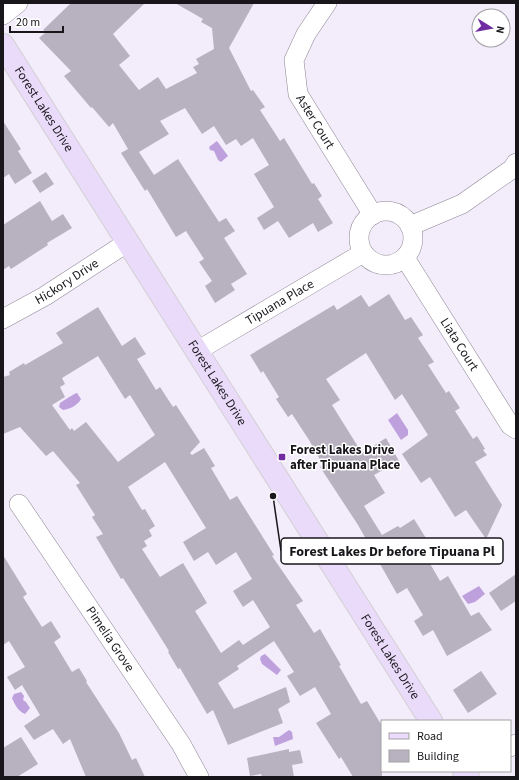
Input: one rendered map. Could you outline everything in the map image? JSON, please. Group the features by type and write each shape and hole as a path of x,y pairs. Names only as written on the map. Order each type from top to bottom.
{"main road":[{"name":"Forest Lakes Drive","path":"3,45 429,720"}],"street":[{"path":"3,15 18,3"},
{"name":"Aster Court","path":"328,3 306,34 294,60 298,94 373,215"},
{"path":"410,226 462,204 512,169 516,163"},
{"path":"381,212 391,212 400,215 410,226 413,236 412,245 405,258 397,264 387,266 378,265 363,253 359,244 359,234 365,221 373,215 381,212"},
{"name":"Hickory Drive","path":"3,319 45,296 128,242"},
{"name":"Tipuana Place","path":"197,351 363,253"},
{"name":"Liata Court","path":"405,258 510,425 516,429"},
{"name":"Pimelia Grove","path":"19,504 181,744 199,777"}],"shaded area":[{"path":"217,141 228,156 221,162 218,160 214,151 210,150 209,147"},
{"path":"77,393 81,399 76,405 63,410 59,407 60,403"},
{"path":"397,413 408,430 408,435 401,440 388,420"},
{"path":"479,586 485,594 475,602 468,604 462,596"},
{"path":"265,654 281,670 277,675 262,664 260,659 261,656"},
{"path":"21,692 24,696 23,700 30,708 25,714 17,708 12,698 14,694"},
{"path":"289,730 292,732 293,739 275,746 273,737 279,737"}],"building":[{"path":"71,3 145,3 113,34 130,56 119,65 139,90 158,77 166,89 197,73 193,67 199,64 196,59 214,49 212,28 201,22 203,19 175,3 254,3 229,48 251,91 253,90 265,107 260,110 280,141 284,138 312,184 314,183 322,196 318,199 333,223 318,232 313,223 289,238 278,221 264,230 257,218 274,207 254,174 269,165 253,138 241,146 236,139 226,145 214,126 202,134 185,108 160,121 169,134 139,152 154,175 178,159 219,222 226,218 235,231 224,238 247,274 231,284 235,290 215,303 205,286 212,281 199,262 204,259 186,231 176,237 147,189 145,191 121,153 128,149 113,123 109,127 92,107 91,108 64,76 71,71 39,38 46,32 43,30"},
{"path":"3,121 21,149 18,151 32,173 15,184 9,174 3,178"},
{"path":"46,172 54,184 40,193 32,181"},
{"path":"40,201 52,221 63,214 72,228 47,243 48,245 11,269 9,266 3,270 3,225"},
{"path":"389,294 405,320 411,317 423,335 418,338 434,362 428,365 446,393 449,391 460,408 455,411 473,439 477,436 485,449 483,450 487,455 475,462 502,505 486,539 466,510 455,517 430,477 421,483 402,454 428,435 402,394 395,400 366,353 326,379 340,400 332,405 362,453 386,438 399,461 374,475 385,493 364,506 382,535 398,526 400,528 414,519 429,543 421,548 440,581 448,576 471,616 479,612 492,630 447,656 433,630 423,636 414,621 423,615 407,588 397,594 358,525 320,467 323,465 309,440 292,414 288,417 276,399 279,397 263,371 261,373 250,355 334,305 337,310 361,295 369,307"},
{"path":"98,307 122,346 135,337 146,354 137,359 156,390 160,387 173,407 176,405 200,442 190,453 192,455 204,448 215,466 211,468 230,500 237,496 274,555 272,556 303,601 296,605 314,633 320,629 361,704 367,701 381,724 382,777 353,777 341,757 339,759 316,723 331,714 315,687 300,696 287,676 294,672 274,641 237,666 239,669 218,683 234,709 286,687 290,702 278,709 283,723 228,745 213,710 207,714 180,668 178,669 168,652 169,651 123,578 121,579 96,537 103,534 92,517 95,515 76,485 80,483 53,451 46,456 20,427 3,434 3,377 10,375 9,372 24,363 25,365 63,343 56,333","holes":["98,356 125,399 130,395 155,435 118,462 86,422 74,431 72,428 70,430 52,405 65,397 60,387 65,384 62,378","165,462 206,528 183,542 194,561 208,552 216,565 236,552 252,579 233,591 243,607 253,600 270,627 243,645 239,640 221,653 195,611 207,603 183,563 160,577 142,549 147,546 144,541 152,536 149,530 155,526 145,509 142,510 128,487"]},
{"path":"3,555 27,594 23,597 42,627 51,621 61,637 54,642 72,672 79,668 87,681 86,682 119,733 132,760 136,758 145,777 86,777 70,739 63,744 53,729 34,740 24,726 40,715 22,685 15,690 7,677 25,667 9,641 3,645"},
{"path":"516,574 516,601 501,611 489,593"},
{"path":"481,671 497,694 468,713 453,690"},
{"path":"21,737 38,764 17,777 3,777 3,748"},
{"path":"289,749 289,752 300,750 303,763 292,765 294,777 262,777 261,774 250,776 247,758"}],"place":[{"name":"Forest Lakes Drive after Tipuana Place","path":"282,457"},
{"name":"Forest Lakes Dr before Tipuana Pl","path":"273,496"}]}
